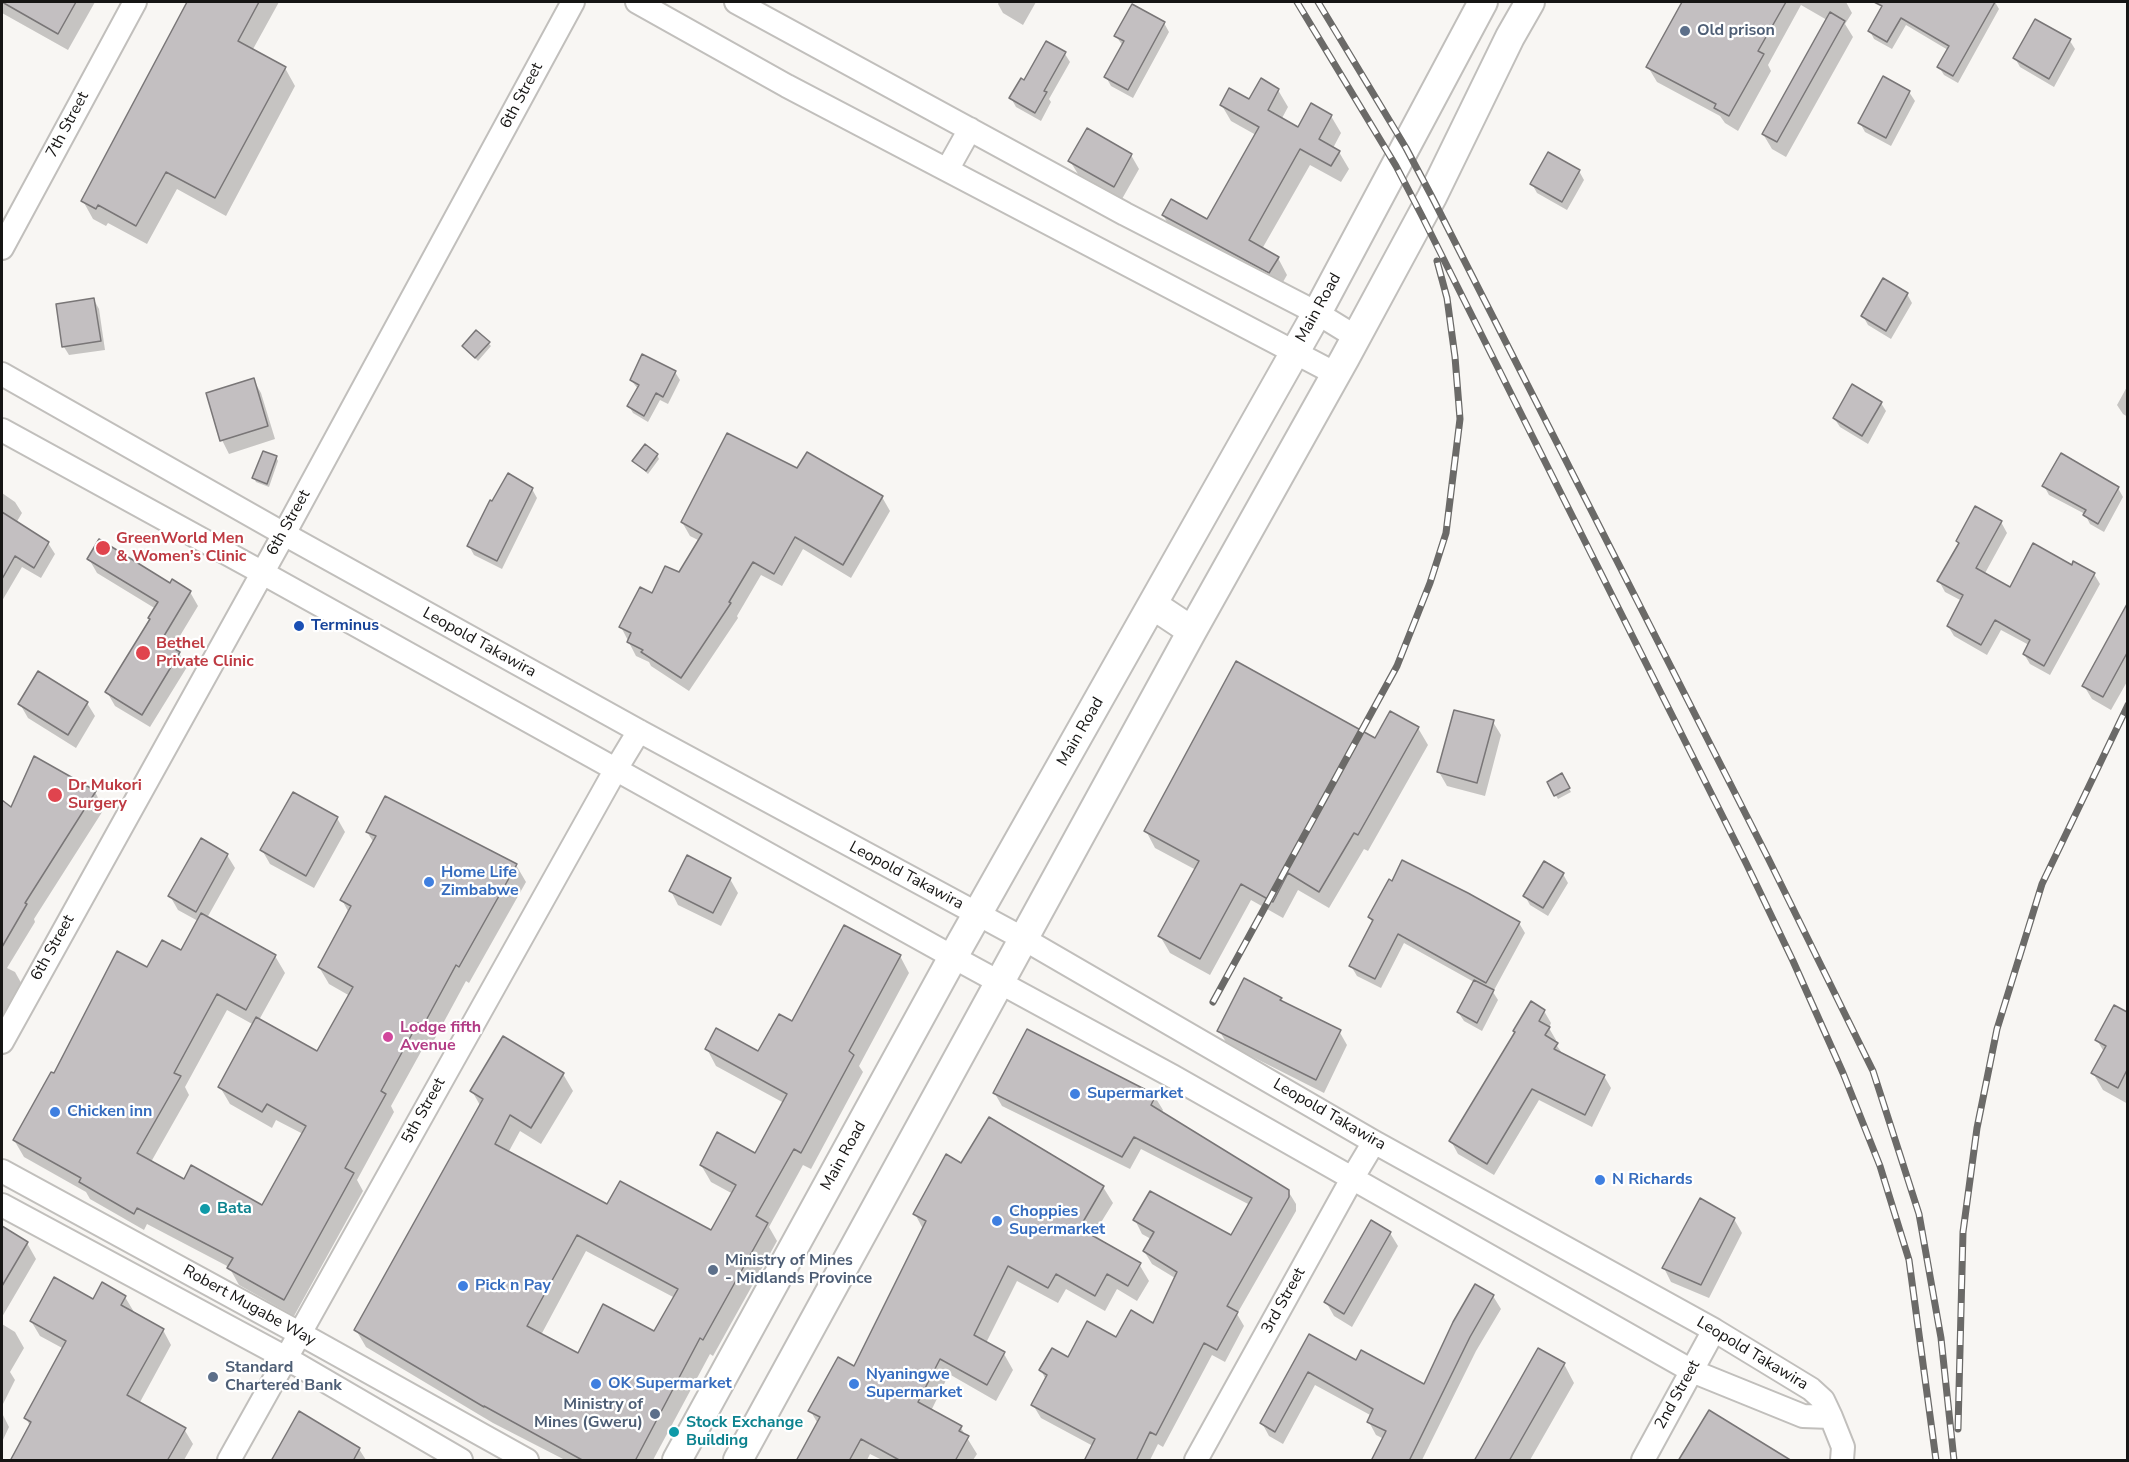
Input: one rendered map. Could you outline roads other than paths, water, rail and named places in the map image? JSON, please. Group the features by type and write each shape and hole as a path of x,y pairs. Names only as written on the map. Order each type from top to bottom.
{"main road":[{"name":"Main Road","path":"677,1461 953,957 1317,313 1483,2"},
{"path":"738,1461 1192,631 1336,374 1432,197 1510,37 1530,2"},
{"path":"1153,605 1192,631"}],"street":[{"name":"7th Street","path":"2,248 135,2"},
{"name":"6th Street","path":"2,1042 284,534 573,2"},
{"path":"637,2 787,86 1336,374"},
{"path":"736,2 1125,214 1317,313 1356,337"},
{"path":"947,170 969,129"},
{"name":"Leopold Takawira","path":"2,374 639,731 1024,939 1374,1142 1714,1330 1811,1389 1823,1400 1831,1417 1803,1416 1692,1371 1353,1177 2,430"},
{"name":"5th Street","path":"229,1461 639,731"},
{"name":"3rd Street","path":"1196,1461 1374,1142"},
{"name":"Robert Mugabe Way","path":"2,1171 299,1333 527,1461"},
{"name":"Robert Mugabe Way","path":"2,1204 286,1358 461,1461"},
{"name":"2nd Street","path":"1642,1461 1714,1330"},
{"path":"1831,1417 1843,1447 1842,1461"}],"railway":[{"path":"1297,2 1396,166 1422,216 1746,863 1843,1073 1880,1166 1909,1260 1936,1460"},
{"path":"1318,2 1406,148 1432,197 1768,858 1873,1071 1919,1214 1941,1338 1954,1460"},
{"path":"1213,1002 1397,666 1430,583 1446,533 1460,419 1447,298 1437,261"},
{"path":"1958,1429 1963,1232 1977,1128 1997,1029 2042,884 2128,705"}],"place":[{"name":"Old prison","path":"1685,31"},
{"name":"GreenWorld Men & Women’s Clinic","path":"103,548"},
{"name":"Terminus","path":"299,626"},
{"name":"Bethel Private Clinic","path":"143,653"},
{"name":"Dr Mukori Surgery","path":"55,795"},
{"name":"Home Life Zimbabwe","path":"429,882"},
{"name":"Lodge fifth Avenue","path":"388,1037"},
{"name":"Supermarket","path":"1075,1094"},
{"name":"Chicken inn","path":"55,1112"},
{"name":"N Richards","path":"1600,1180"},
{"name":"Bata","path":"205,1209"},
{"name":"Choppies Supermarket","path":"997,1221"},
{"name":"Ministry of Mines - Midlands Province","path":"713,1270"},
{"name":"Pick n Pay","path":"463,1286"},
{"name":"Standard Chartered Bank","path":"213,1377"},
{"name":"OK Supermarket","path":"596,1384"},
{"name":"Nyaningwe Supermarket","path":"854,1384"},
{"name":"Ministry of Mines (Gweru)","path":"655,1414"},
{"name":"Stock Exchange Building","path":"674,1432"}]}
